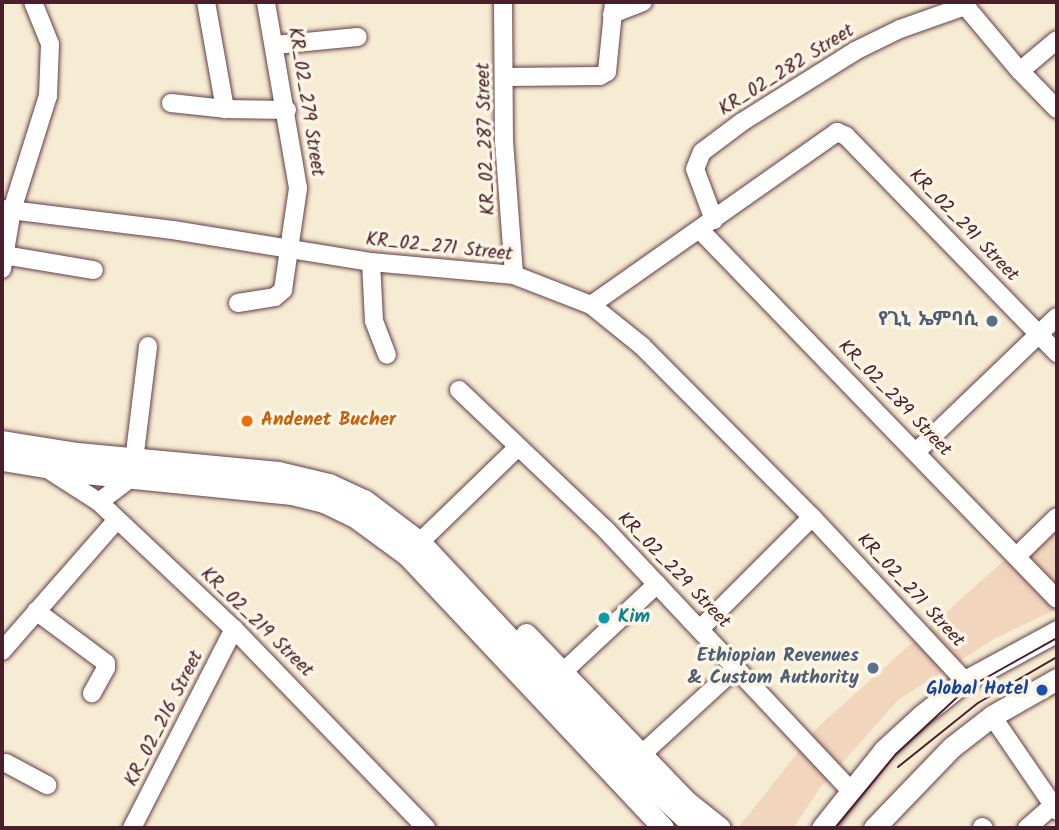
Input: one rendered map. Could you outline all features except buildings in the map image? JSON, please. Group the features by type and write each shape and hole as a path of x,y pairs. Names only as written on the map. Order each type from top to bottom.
{"main road":[{"path":"2,441 133,468 324,502 374,530 407,555 663,828"},
{"path":"2,460 42,466 278,472 329,484 364,500 420,542 629,766 696,828"},
{"path":"457,581 471,585 500,605 686,801 720,828"},
{"path":"432,582 444,610 457,627 648,828"},
{"path":"822,828 884,750 965,681 1057,631"},
{"path":"874,828 952,747 992,716 1057,679"}],"street":[{"path":"33,2 50,44 48,96 7,210 3,262 94,270"},
{"path":"206,2 225,109"},
{"name":"KR_02_279 Street","path":"237,303 280,295 290,250 298,188 287,110 266,2"},
{"name":"KR_02_287 Street","path":"503,2 505,141 514,275"},
{"path":"506,77 600,76 607,72 610,64 613,8 643,2"},
{"path":"963,4 1020,71 1057,109"},
{"name":"KR_02_282 Street","path":"707,225 695,169 702,152 742,122 855,51 900,29 963,4"},
{"path":"275,45 359,37"},
{"path":"1020,71 1057,40"},
{"path":"171,103 225,109 287,110"},
{"name":"KR_02_291 Street","path":"707,225 838,132 846,136 1057,353"},
{"name":"KR_02_271 Street","path":"7,210 173,230 371,262 514,275 591,305 642,346 812,517 965,681"},
{"path":"591,305 707,225"},
{"name":"KR_02_289 Street","path":"707,225 916,452 1018,555 1057,599"},
{"path":"371,262 374,321 387,355"},
{"path":"916,452 1057,317"},
{"path":"99,502 133,468 148,346"},
{"name":"KR_02_229 Street","path":"460,390 606,530 850,790"},
{"path":"420,542 518,447"},
{"name":"KR_02_219 Street","path":"42,466 99,502 116,521 234,629 426,828"},
{"path":"700,629 812,517"},
{"path":"1018,555 1057,517"},
{"path":"2,651 116,521"},
{"path":"563,672 657,584"},
{"path":"36,611 106,663 107,668 92,693"},
{"name":"KR_02_216 Street","path":"132,828 234,629"},
{"path":"641,755 736,668"},
{"path":"992,716 1055,808 1027,828"},
{"path":"3,763 47,785"}],"shaded area":[{"path":"1057,513 1057,609 994,639 898,700 820,788 793,828 738,828 818,727"}],"tram line":[{"path":"835,828 896,754 966,689 1057,638"},
{"path":"898,767 978,703 1057,657"}],"place":[{"name":"የጊኒ ኤምባሲ","path":"992,321"},
{"name":"Andenet Bucher","path":"247,421"},
{"name":"Kim","path":"604,618"},
{"name":"Ethiopian Revenues & Custom Authority","path":"873,668"},
{"name":"Global Hotel","path":"1042,690"}]}
